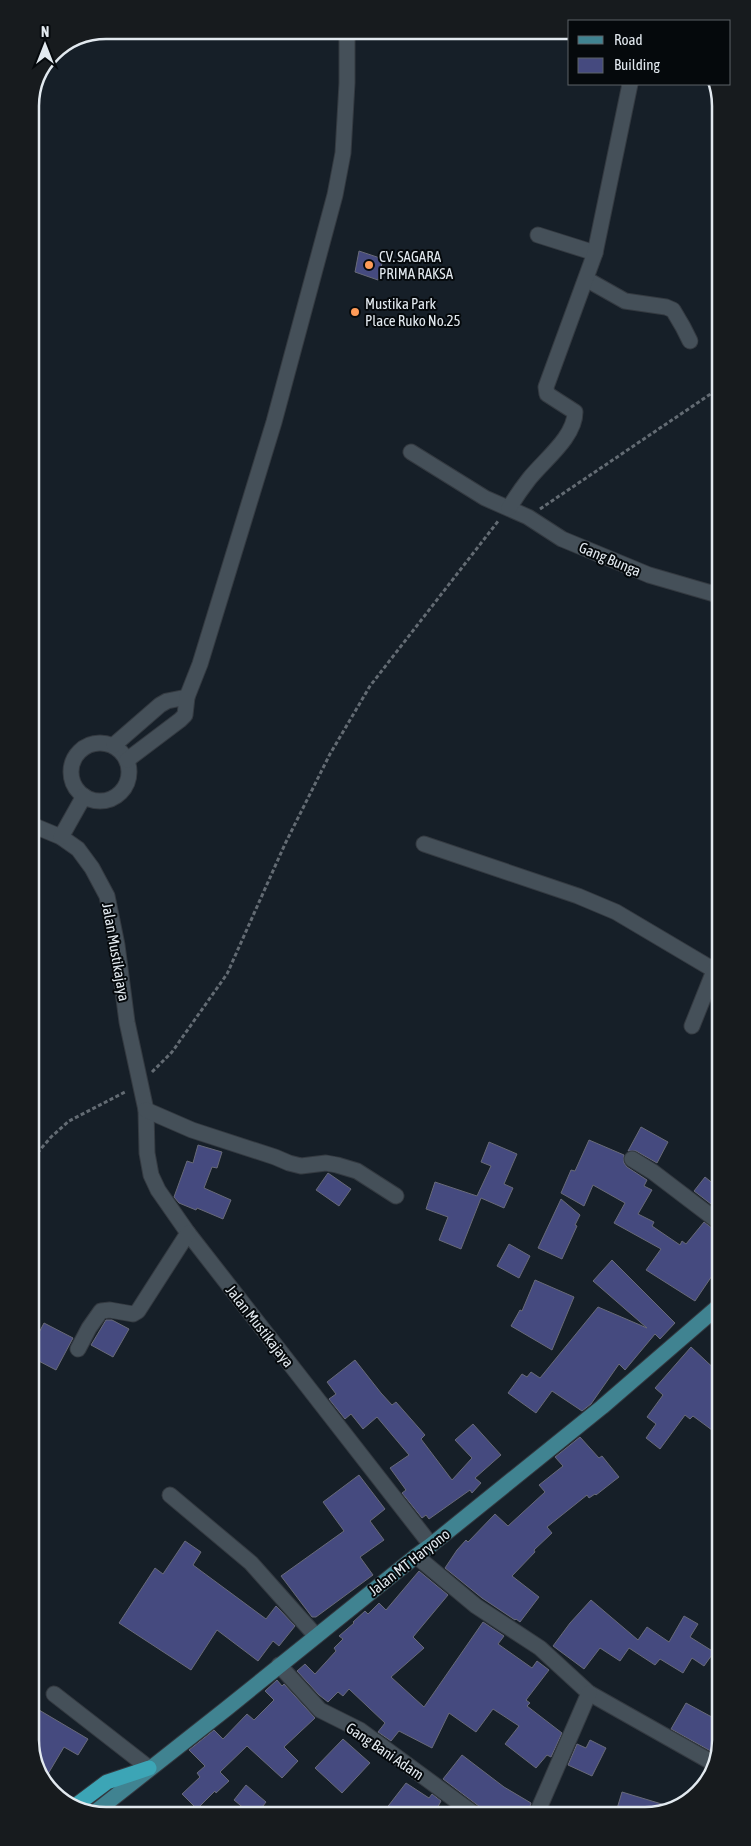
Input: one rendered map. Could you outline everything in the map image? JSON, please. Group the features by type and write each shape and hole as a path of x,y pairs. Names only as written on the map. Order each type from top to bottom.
{"highway":[{"path":"80,1802 108,1782 149,1768"}],"main road":[{"name":"Jalan MT Haryono","path":"104,1807 149,1768 431,1545 602,1406 712,1312"}],"street":[{"path":"128,760 184,715 274,422 335,195 343,153 347,83 347,39"},
{"path":"509,508 528,479 570,432 575,422 575,412 547,394 545,390 595,253 630,85"},
{"path":"538,235 595,253"},
{"path":"586,279 625,301 666,307 673,310 690,342"},
{"name":"Gang Bunga","path":"411,452 485,498 528,517 562,539 649,576 712,593"},
{"path":"114,745 160,705 167,701 188,697"},
{"path":"99,742 114,745 122,751 128,760 130,769 126,787 112,799 102,801 93,800 78,792 72,779 71,771 74,757 85,746 92,743 99,742"},
{"path":"60,837 84,796"},
{"name":"Jalan Mustikajaya","path":"39,828 60,837 78,850 92,868 107,896 128,1022 146,1110 147,1153 151,1175 158,1190 188,1233 431,1545"},
{"path":"424,844 578,896 616,912 712,969"},
{"path":"692,1026 712,983"},
{"path":"146,1110 192,1130 288,1163 301,1166 326,1163 337,1164 357,1171 396,1196"},
{"path":"632,1159 653,1172 712,1217"},
{"path":"78,1349 88,1328 101,1310 132,1314 138,1310 188,1233"},
{"path":"170,1495 251,1563 316,1636"},
{"path":"416,1556 476,1606 540,1648 589,1693 709,1761"},
{"name":"Gang Bani Adam","path":"280,1665 320,1710 360,1730 465,1807"},
{"path":"540,1807 589,1693"},
{"path":"54,1694 149,1768"}],"path":[{"path":"528,517 712,393"},
{"path":"39,1151 69,1121 141,1084 172,1052 227,974 284,844 330,754 370,686 509,508"}],"building":[{"name":"CV. SAGARA PRIMA RAKSA","path":"359,251 383,259 378,280 355,272"},
{"path":"641,1127 668,1142 657,1163 636,1151 628,1151"},
{"path":"589,1140 624,1155 624,1163 627,1167 647,1180 644,1186 652,1190 638,1214 654,1222 652,1226 680,1245 682,1241 686,1244 704,1222 712,1228 712,1276 695,1301 646,1270 661,1249 614,1223 625,1203 593,1185 584,1206 561,1193 571,1170 575,1171"},
{"path":"489,1142 517,1154 504,1184 513,1188 504,1208 481,1198 461,1249 439,1240 448,1217 426,1209 435,1182 477,1196 491,1166 481,1162"},
{"path":"198,1145 222,1152 217,1168 212,1167 204,1188 231,1200 223,1219 179,1203 174,1197 187,1161 193,1163"},
{"path":"328,1173 351,1189 339,1206 316,1190"},
{"path":"705,1177 712,1183 712,1205 694,1191"},
{"path":"561,1199 580,1215 562,1259 538,1248"},
{"path":"509,1244 530,1256 519,1278 497,1266"},
{"path":"612,1260 675,1323 660,1339 655,1334 625,1370 619,1364 591,1404 582,1411 552,1391 536,1413 508,1393 522,1374 527,1377 531,1372 540,1378 598,1307 647,1328 593,1281"},
{"path":"535,1280 574,1297 552,1350 511,1326 520,1310 522,1311"},
{"path":"106,1320 112,1320 129,1329 113,1357 91,1345"},
{"path":"44,1323 73,1338 56,1370 39,1361 39,1333"},
{"path":"691,1347 712,1367 712,1430 693,1416 690,1419 685,1415 660,1449 646,1438 656,1424 647,1417 663,1395 655,1388"},
{"path":"355,1360 392,1405 396,1402 425,1435 421,1439 452,1480 472,1458 455,1440 473,1424 501,1455 475,1478 481,1483 472,1493 470,1490 429,1519 426,1515 422,1518 402,1493 406,1490 390,1468 409,1455 377,1417 363,1429 351,1414 345,1419 329,1399 336,1394 327,1382"},
{"path":"580,1437 599,1458 602,1456 619,1477 596,1495 589,1498 587,1495 547,1527 552,1533 534,1550 535,1552 512,1576 539,1597 520,1622 482,1598 445,1568 466,1540 468,1542 495,1514 508,1526 545,1492 539,1485 563,1466 555,1457"},
{"path":"359,1475 385,1509 370,1521 384,1540 360,1557 373,1575 316,1617 312,1617 281,1576 344,1531 323,1502"},
{"path":"185,1541 201,1552 193,1565 266,1619 276,1606 295,1626 279,1646 273,1641 258,1661 217,1630 191,1670 119,1623 155,1568 163,1574"},
{"path":"419,1571 448,1595 413,1637 424,1648 391,1677 424,1707 483,1622 504,1636 498,1644 532,1668 537,1661 549,1670 526,1700 530,1703 527,1706 562,1733 551,1757 547,1755 536,1768 505,1744 519,1726 493,1709 476,1732 449,1713 432,1748 399,1731 391,1741 378,1732 385,1723 349,1689 343,1696 338,1692 328,1702 297,1671 305,1664 315,1674 336,1651 334,1648 343,1639 339,1636 353,1622 365,1611 368,1614 379,1603 386,1610"},
{"path":"591,1600 638,1640 647,1627 669,1642 684,1616 698,1624 690,1637 712,1651 712,1655 704,1666 692,1658 683,1673 660,1659 655,1665 629,1648 620,1661 600,1648 584,1669 553,1646 570,1623"},
{"path":"277,1680 282,1686 284,1684 315,1718 284,1747 298,1761 282,1778 247,1746 220,1772 229,1781 216,1793 215,1791 199,1807 195,1807 182,1794 200,1777 197,1773 205,1766 189,1750 214,1730 223,1739 247,1714 254,1720 274,1700 265,1691"},
{"path":"686,1703 712,1717 711,1751 671,1729"},
{"path":"39,1710 88,1739 78,1755 64,1747 48,1774 42,1762 39,1749"},
{"path":"343,1739 370,1763 342,1793 315,1768"},
{"path":"590,1740 606,1748 592,1776 568,1765 577,1744 586,1748"},
{"path":"462,1755 504,1787 531,1803 530,1807 480,1807 443,1779"},
{"path":"406,1783 429,1798 432,1794 441,1801 438,1807 387,1807"},
{"path":"246,1785 266,1802 262,1807 242,1807 234,1800"},
{"path":"622,1792 664,1805 654,1807 618,1807"}],"place":[{"name":"CV. SAGARA PRIMA RAKSA","path":"369,265"},
{"name":"Mustika Park Place Ruko No.25","path":"355,312"}]}
